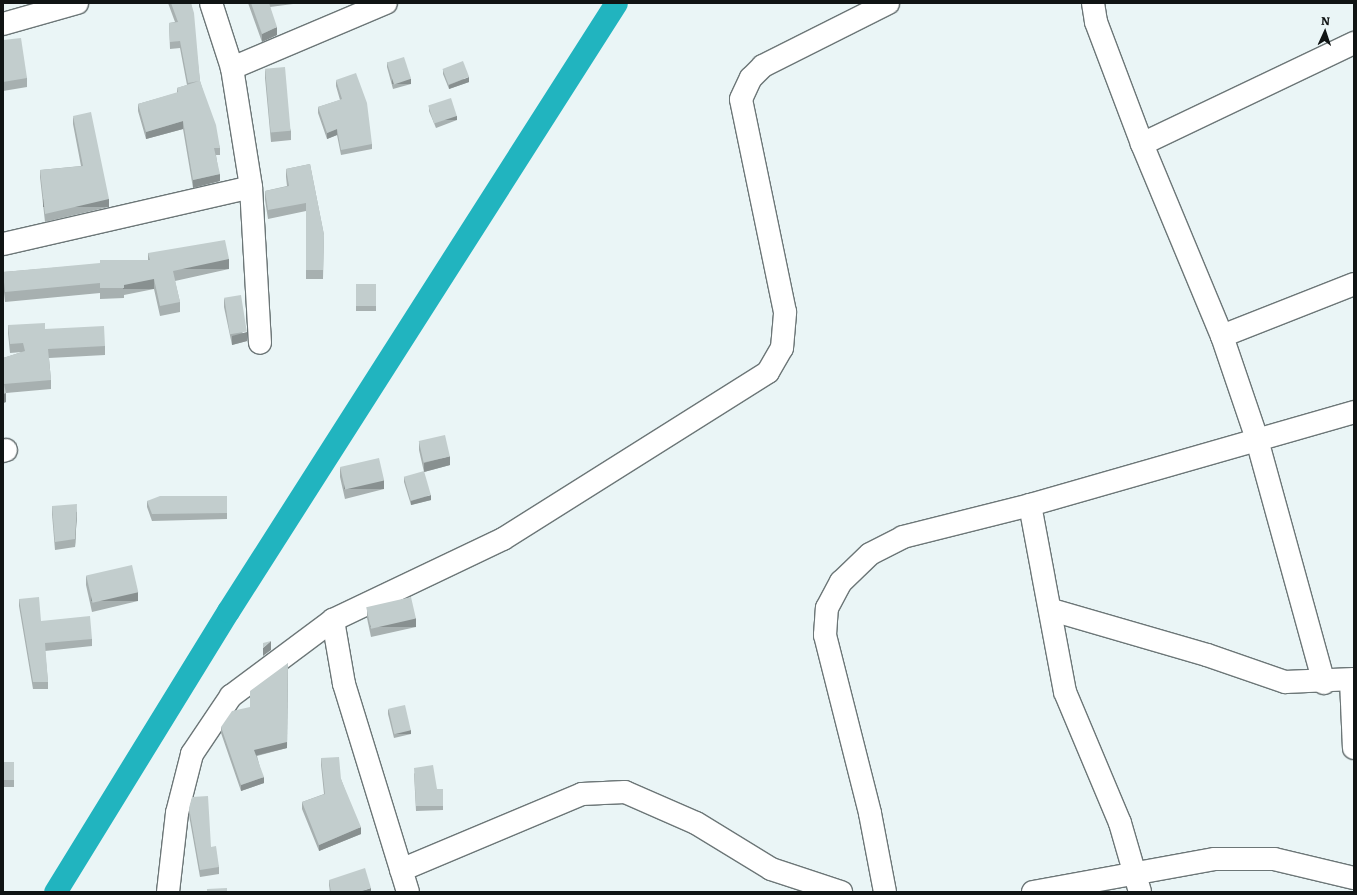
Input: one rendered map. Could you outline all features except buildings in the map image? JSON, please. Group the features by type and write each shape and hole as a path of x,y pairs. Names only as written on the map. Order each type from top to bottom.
{"street":[{"path":"3,24 77,3"},
{"path":"211,3 232,68 251,187 260,343"},
{"path":"168,892 177,814 192,754 231,696 333,620 503,539 768,372 782,348 785,312 741,100 751,78 763,66 888,3"},
{"path":"1093,3 1096,22 1142,144 1222,336 1257,439 1324,683"},
{"path":"232,68 378,5"},
{"path":"1142,144 1354,43"},
{"path":"3,244 251,187"},
{"path":"1222,336 1354,284"},
{"path":"886,892 870,813 825,635 827,608 841,582 870,554 903,537 1030,506 1354,412"},
{"path":"1030,506 1052,610 1065,692 1120,823 1138,883"},
{"path":"1052,610 1207,654 1285,682 1324,683 1352,680 1354,748"},
{"path":"333,620 344,684 408,892"},
{"path":"401,870 582,794 625,792 696,823 771,869 841,892"},
{"path":"1033,892 1138,883 1215,859 1274,859 1354,878"}],"waterway":[{"path":"55,892 228,611 616,3"}]}
